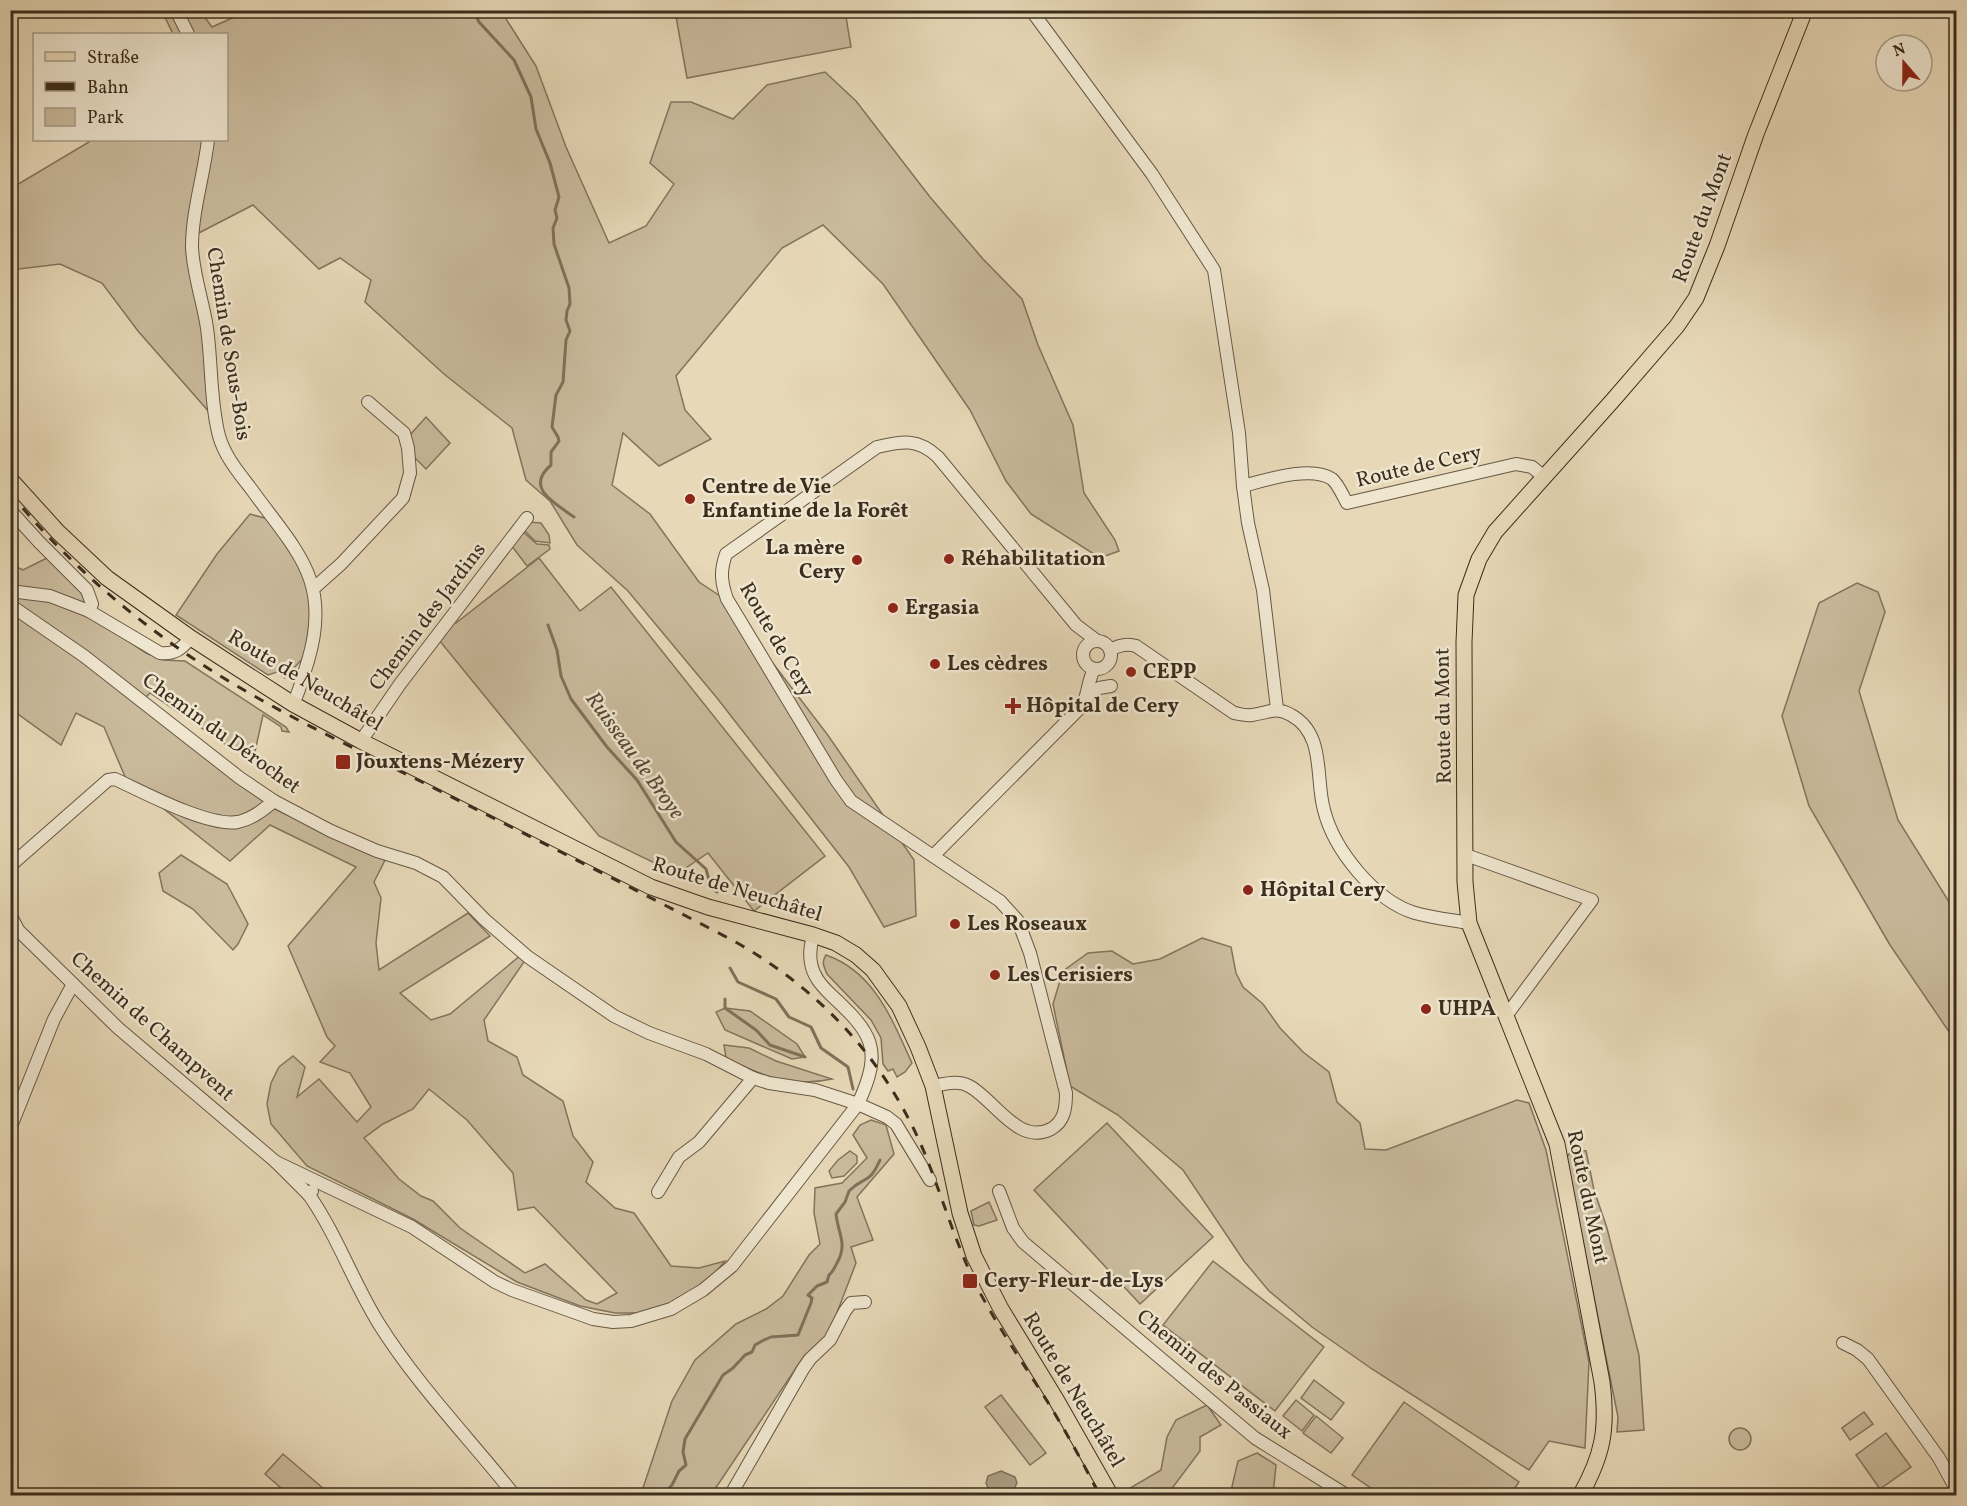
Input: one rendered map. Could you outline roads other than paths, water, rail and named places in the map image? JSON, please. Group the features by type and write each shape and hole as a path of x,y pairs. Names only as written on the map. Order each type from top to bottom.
{"main road":[{"name":"Route du Mont","path":"1580,1496 1593,1471 1602,1446 1605,1405 1557,1144 1469,922 1465,882 1464,642 1467,595 1474,569 1485,547 1505,520 1670,334 1696,298 1717,246 1756,134 1805,10"},
{"name":"Route de Neuchâtel","path":"10,479 90,563 191,638 293,704 361,741 651,887 708,907 813,935 846,948 873,970 899,1006 933,1086 960,1213 974,1256 1000,1309 1058,1401 1111,1496"}],"street":[{"path":"176,10 188,33"},
{"path":"1031,10 1152,174 1214,270 1239,433 1248,523 1263,590 1277,709"},
{"name":"Chemin de Sous-Bois","path":"208,141 193,226 192,249 207,328 219,437 228,459 302,558 314,588 316,620 311,649 300,691 293,704"},
{"path":"314,588 341,564 403,498 410,473 404,433 368,402"},
{"name":"Route de Cery","path":"933,1086 961,1082 970,1086 1010,1121 1031,1132 1049,1130 1063,1117 1066,1108 1066,1093 1030,952 1018,921 1000,901 851,801 727,599 721,579 721,568 726,554 878,447 901,441 920,444 938,457 1076,625 1096,640"},
{"name":"Route de Cery","path":"1243,486 1282,476 1318,473 1333,480 1347,503 1516,464 1532,467 1544,476"},
{"path":"10,510 87,590 92,597 89,611"},
{"name":"Chemin des Jardins","path":"361,741 400,684 527,518"},
{"path":"10,591 50,596 89,611 160,653 170,653 180,649 191,638"},
{"path":"25,614 29,601 42,595"},
{"name":"Chemin du Dérochet","path":"10,605 84,656 274,801 331,831 377,851 432,870 443,877 484,919 528,957 614,1016 649,1033 706,1054 753,1078 769,1083 815,1090 880,1113 896,1124 930,1180"},
{"path":"1096,640 1105,643 1110,650 1111,658 1107,666 1099,669 1087,665 1082,654 1085,646 1096,640"},
{"path":"1110,650 1116,646 1129,644 1136,646 1234,713 1250,716 1277,709 1293,715 1310,732 1316,750 1324,809 1332,832 1348,858 1393,903 1414,912 1469,922"},
{"path":"933,856 1083,705 1088,682 1094,669"},
{"path":"1086,698 1099,688 1111,686"},
{"path":"10,866 108,780 115,779 198,816 234,822 257,814 274,801"},
{"path":"1466,855 1592,900 1506,1016"},
{"name":"Chemin de Champvent","path":"10,914 18,930 118,1028 276,1162 309,1195 330,1228 378,1323 435,1399 515,1496"},
{"name":"Chemin de Champvent","path":"276,1162 412,1227 495,1282 512,1290 593,1319 614,1322 631,1321 671,1309 703,1290 732,1266 858,1104 871,1072 870,1042 858,1020 817,979 810,962 813,935"},
{"path":"10,1129 54,1019 73,984"},
{"path":"658,1192 679,1157 699,1142 753,1078"},
{"path":"309,1195 320,1184"},
{"name":"Chemin des Passiaux","path":"999,1191 1013,1228 1023,1242 1256,1438 1348,1496"},
{"path":"730,1496 810,1359 830,1340 851,1303 865,1302"},
{"path":"1843,1343 1868,1359 1939,1458 1956,1489"}],"waterway":[{"path":"473,10 479,22 514,60 531,97 536,129 550,163 559,197 555,210 557,218 553,228 554,244 569,288 570,304 566,320 570,331 566,340 563,382 556,395 552,427 559,441 551,452 551,465 543,473 541,488 551,500 574,517"},
{"name":"Ruisseau de Broye","path":"548,625 557,650 561,676 571,699 607,747 637,780 676,842 706,869 711,887 717,892"},
{"name":"Ruisseau de Broye","path":"730,968 738,982 776,999 789,1017 811,1027 821,1048 848,1067 853,1089"},
{"path":"725,999 725,1008 756,1030 770,1045 805,1057"},
{"name":"Ruisseau de Broye","path":"667,1496 666,1491 679,1471 686,1465 683,1452 685,1439 723,1375 762,1341 771,1337 798,1335 811,1303 812,1298 808,1295 817,1286 827,1282 842,1250 836,1214 845,1202 849,1191 870,1177 880,1160"}],"railway":[{"path":"10,493 60,549 115,600 205,667 305,724 732,940 764,959 821,1004 847,1030 891,1088 925,1154 956,1239 978,1289 1057,1418 1100,1496"}],"place":[{"name":"Centre de Vie Enfantine de la Forêt","path":"690,499"},
{"name":"Réhabilitation","path":"949,559"},
{"name":"La mère Cery","path":"857,560"},
{"name":"Ergasia","path":"893,608"},
{"name":"Les cèdres","path":"935,664"},
{"name":"CEPP","path":"1131,672"},
{"name":"Hôpital de Cery","path":"1013,706"},
{"name":"Jouxtens-Mézery","path":"343,762"},
{"name":"Hôpital Cery","path":"1248,890"},
{"name":"Les Roseaux","path":"955,924"},
{"name":"Les Cerisiers","path":"995,975"},
{"name":"UHPA","path":"1426,1009"},
{"name":"Cery-Fleur-de-Lys","path":"970,1281"}]}
